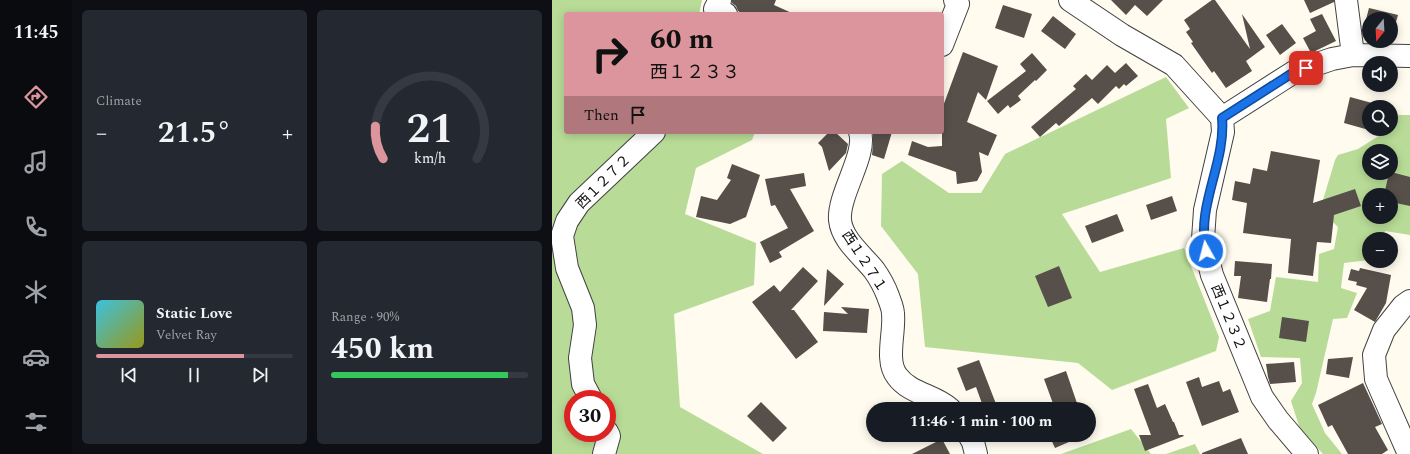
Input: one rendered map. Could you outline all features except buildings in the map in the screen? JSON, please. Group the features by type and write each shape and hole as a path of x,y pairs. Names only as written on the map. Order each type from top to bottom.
{"street":[{"path":"944,40 958,4 956,0"},
{"path":"1070,0 1122,35 1174,65 1222,118 1294,72 1332,59 1353,55 1410,56"},
{"path":"1346,0 1353,55"},
{"name":"西１２３２","path":"1222,118 1223,132 1205,210 1203,239 1212,275 1262,397 1278,420 1307,454"},
{"name":"西１２７２","path":"586,390 583,384 580,358 585,325 583,308 567,268 562,236 567,221 579,203 652,134"},
{"name":"西１２７１","path":"860,134 859,153 842,204 840,220 845,235 875,271 887,295 893,313 891,358 896,375 906,386 941,402"},
{"path":"1409,454 1376,378 1374,355 1384,330 1403,306 1410,301"},
{"path":"604,454 607,442"},
{"path":"973,442 976,454"}],"green space":[{"path":"552,0 702,0 699,12 564,12 564,134 754,134 752,140 696,168 685,214 756,243 754,285 674,314 680,407 763,454 552,454"},
{"path":"1166,77 1189,108 1166,119 1171,178 1062,214 1100,272 1184,248 1219,337 1216,351 1112,390 1078,363 925,347 918,274 881,226 882,174 902,161 949,193 981,193 1005,154"},
{"path":"1398,115 1410,115 1410,235 1385,231 1362,232 1362,261 1344,263 1341,288 1357,293 1347,318 1333,319 1316,393 1312,404 1325,433 1342,454 1323,454 1300,429 1291,401 1302,383 1300,358 1261,357 1248,319 1270,311 1276,277 1318,282 1319,254 1334,249 1338,227 1320,210 1335,160 1338,155 1362,146 1362,180 1398,180 1398,144 1366,144 1379,136 1398,136"},
{"path":"1131,429 1151,454 1061,454"},
{"path":"1195,444 1200,454 1166,454"}],"route":[{"path":"1206,251 1203,239 1205,210 1223,132 1222,118 1294,72 1306,68"}]}
